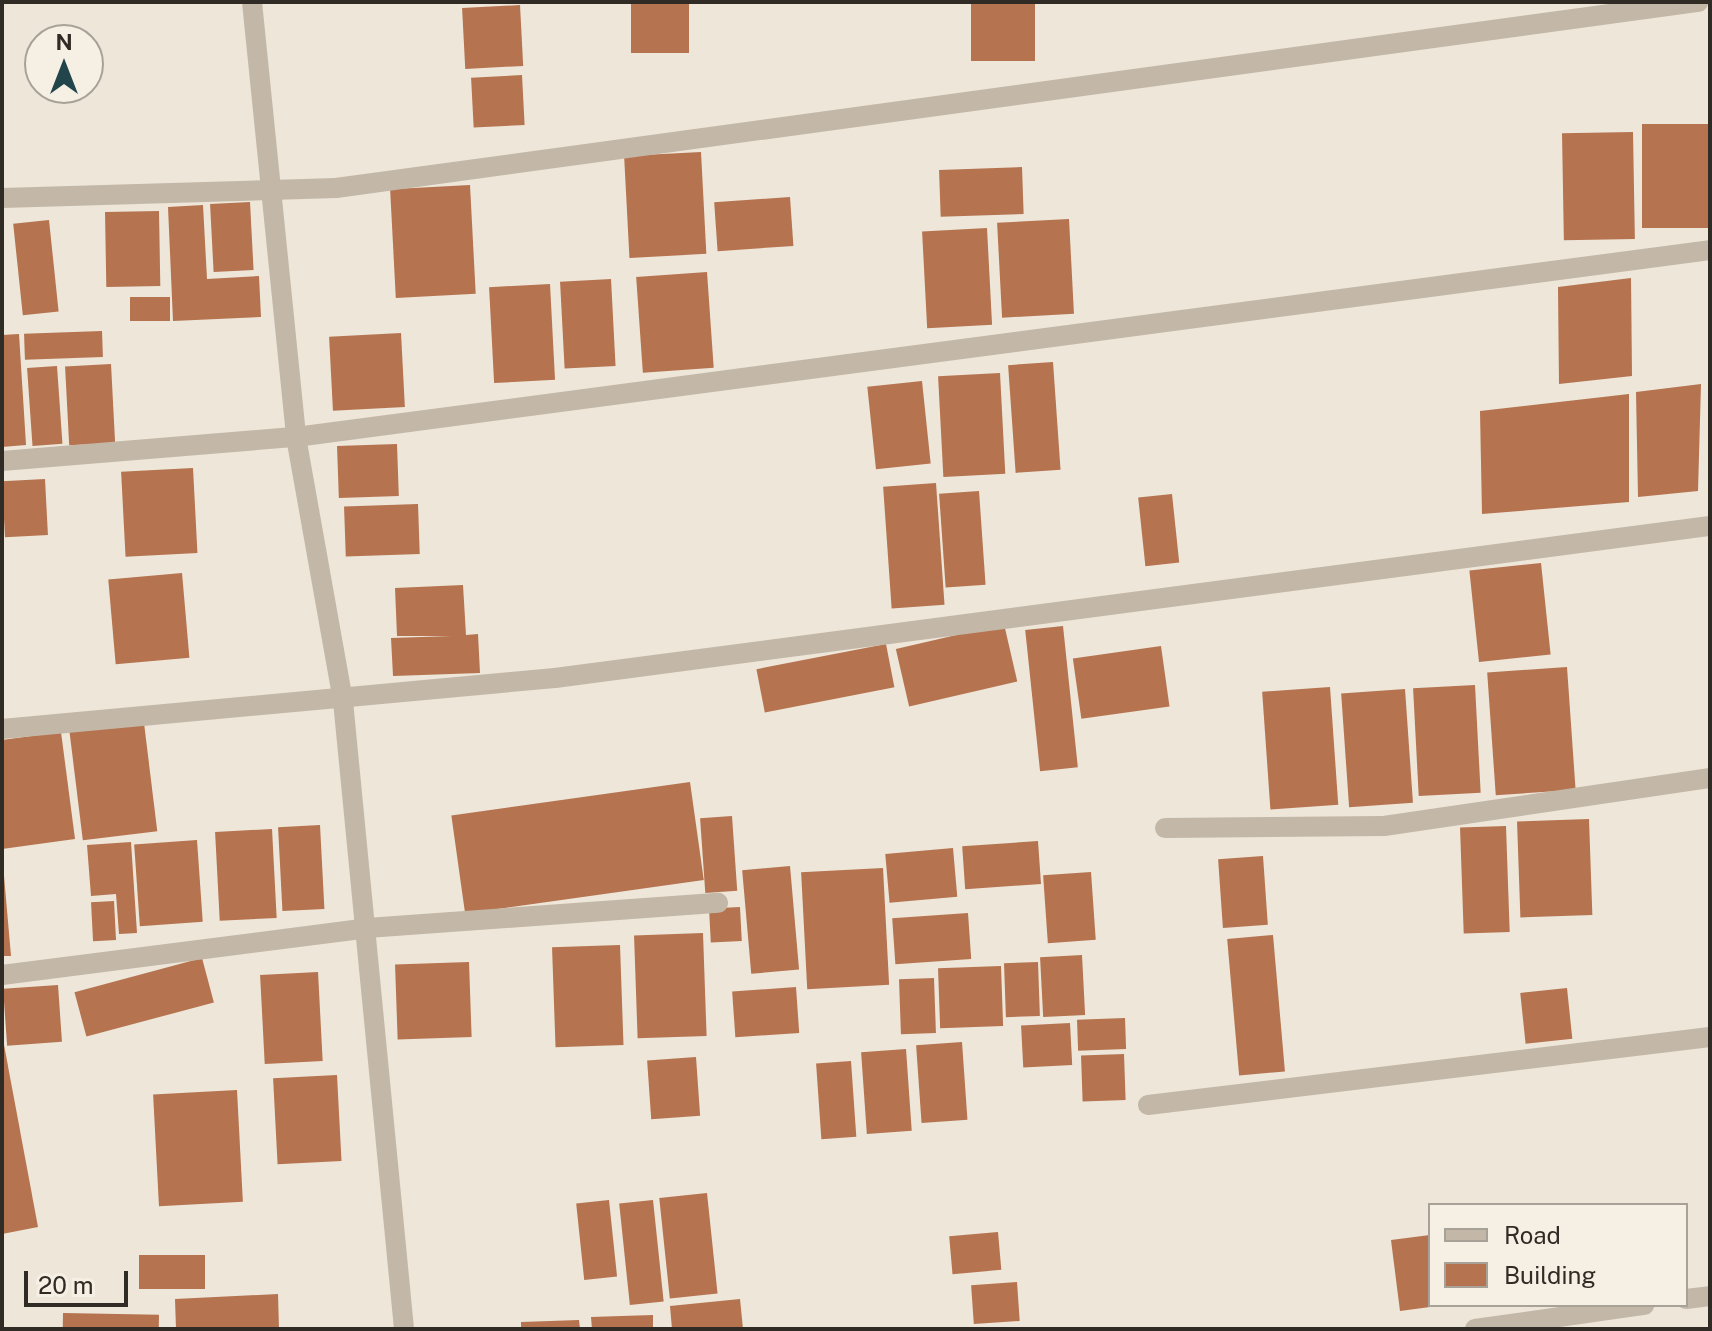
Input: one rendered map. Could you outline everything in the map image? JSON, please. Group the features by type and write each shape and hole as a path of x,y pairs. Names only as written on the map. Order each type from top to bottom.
{"street":[{"path":"252,2 276,192 296,437 343,701 404,1329"},
{"path":"2,198 276,192 1698,2"},
{"path":"2,461 296,437 1710,250"},
{"path":"2,729 343,701 1710,526"},
{"path":"1165,828 1384,826 1710,778"},
{"path":"2,975 367,928 718,903"},
{"path":"1148,1105 1710,1037"},
{"path":"1688,1299 1710,1296"},
{"path":"1475,1329 1630,1307"}],"building":[{"path":"631,2 689,2 689,53 631,53"},
{"path":"971,2 1035,2 1035,61 971,61"},
{"path":"520,5 523,66 465,69 462,8"},
{"path":"522,75 525,125 474,128 471,78"},
{"path":"1642,124 1710,124 1710,228 1642,228"},
{"path":"1633,132 1635,239 1564,240 1562,133"},
{"path":"701,152 706,254 629,258 624,156"},
{"path":"1022,167 1024,214 941,217 939,170"},
{"path":"470,185 476,294 396,298 390,189"},
{"path":"790,197 793,246 718,251 714,202"},
{"path":"250,202 254,270 214,272 210,204"},
{"path":"203,205 207,279 259,276 261,317 173,321 168,207"},
{"path":"159,211 160,286 106,287 105,212"},
{"path":"1069,219 1074,314 1002,318 997,223"},
{"path":"49,220 59,311 23,315 13,224"},
{"path":"987,228 992,325 927,328 922,231"},
{"path":"707,272 714,368 643,373 636,277"},
{"path":"1631,278 1632,376 1559,384 1558,287"},
{"path":"611,279 616,366 565,369 560,282"},
{"path":"550,284 555,380 494,383 489,287"},
{"path":"130,297 170,297 170,321 130,321"},
{"path":"102,331 103,357 25,360 24,334"},
{"path":"401,333 405,407 333,411 329,337"},
{"path":"19,334 26,445 2,447 2,335"},
{"path":"1053,362 1061,470 1016,473 1008,365"},
{"path":"111,364 115,443 69,445 65,366"},
{"path":"57,366 62,444 33,446 27,368"},
{"path":"1000,373 1005,474 943,477 938,376"},
{"path":"922,381 931,464 876,469 867,387"},
{"path":"1701,384 1698,491 1638,497 1636,392"},
{"path":"1629,394 1629,502 1482,514 1480,411"},
{"path":"397,444 399,496 339,498 337,446"},
{"path":"193,468 197,553 126,557 121,472"},
{"path":"45,479 48,535 5,537 2,481"},
{"path":"936,483 945,605 892,608 883,487"},
{"path":"979,491 986,585 946,588 939,494"},
{"path":"1172,494 1179,563 1145,566 1138,498"},
{"path":"418,504 420,554 346,557 344,507"},
{"path":"1541,563 1551,654 1479,662 1469,571"},
{"path":"182,573 189,658 116,664 108,579"},
{"path":"463,585 466,635 478,634 480,673 393,676 391,638 452,636 397,636 395,588"},
{"path":"1004,624 1017,681 909,706 896,649"},
{"path":"1063,626 1078,767 1040,771 1025,630"},
{"path":"886,644 894,687 765,712 756,669"},
{"path":"1161,646 1169,706 1081,719 1073,658"},
{"path":"1567,667 1576,790 1496,795 1487,673"},
{"path":"1475,685 1481,793 1419,796 1413,688"},
{"path":"1330,687 1338,805 1270,809 1262,692"},
{"path":"1405,689 1413,803 1349,807 1341,693"},
{"path":"144,723 157,831 83,840 70,732"},
{"path":"61,732 75,839 2,849 2,740"},
{"path":"690,782 704,880 465,914 451,816"},
{"path":"732,816 737,891 705,893 700,818"},
{"path":"1589,819 1592,915 1520,917 1517,822"},
{"path":"320,825 324,909 282,911 278,827"},
{"path":"1506,826 1510,932 1464,934 1460,828"},
{"path":"272,829 277,918 220,921 215,832"},
{"path":"197,840 203,922 140,926 134,844"},
{"path":"1038,841 1041,884 965,889 962,846"},
{"path":"131,842 137,933 119,934 116,894 91,896 87,845"},
{"path":"953,848 957,897 890,903 885,854"},
{"path":"2,853 11,956 2,956"},
{"path":"1263,856 1268,925 1223,928 1218,859"},
{"path":"790,866 799,970 751,974 742,870"},
{"path":"883,868 889,985 807,989 801,872"},
{"path":"1091,872 1096,940 1048,943 1043,875"},
{"path":"114,901 116,940 93,941 91,902"},
{"path":"740,907 742,941 711,943 709,909"},
{"path":"968,913 971,959 895,964 892,918"},
{"path":"703,933 707,1036 638,1038 634,935"},
{"path":"1273,935 1285,1071 1239,1075 1227,939"},
{"path":"620,945 623,1045 556,1047 552,947"},
{"path":"1082,955 1085,1015 1043,1017 1040,957"},
{"path":"202,958 214,1002 86,1037 74,992"},
{"path":"469,962 472,1037 398,1040 395,965"},
{"path":"1038,962 1040,1016 1006,1017 1004,963"},
{"path":"1001,966 1003,1026 940,1028 938,968"},
{"path":"318,972 323,1061 265,1064 260,975"},
{"path":"934,978 936,1033 901,1034 899,979"},
{"path":"58,985 62,1042 7,1046 3,989"},
{"path":"796,987 799,1033 735,1037 732,991"},
{"path":"1567,988 1572,1039 1526,1044 1520,993"},
{"path":"1125,1018 1126,1049 1078,1051 1077,1020"},
{"path":"1070,1023 1072,1065 1023,1068 1021,1026"},
{"path":"2,1034 38,1227 2,1234"},
{"path":"962,1042 967,1120 922,1123 916,1045"},
{"path":"906,1049 912,1131 867,1134 861,1052"},
{"path":"1124,1054 1126,1100 1083,1101 1081,1056"},
{"path":"696,1057 700,1116 651,1119 647,1060"},
{"path":"851,1061 856,1137 821,1139 816,1063"},
{"path":"337,1075 342,1161 278,1164 273,1078"},
{"path":"237,1090 243,1202 159,1206 153,1094"},
{"path":"707,1193 718,1293 670,1298 659,1198"},
{"path":"609,1200 617,1277 584,1280 576,1203"},
{"path":"653,1200 664,1301 630,1305 619,1204"},
{"path":"998,1232 1001,1270 952,1274 949,1236"},
{"path":"1428,1235 1430,1307 1400,1311 1391,1240"},
{"path":"139,1255 205,1255 205,1289 139,1289"},
{"path":"1017,1282 1020,1321 974,1324 971,1285"},
{"path":"278,1294 279,1329 176,1329 175,1299"},
{"path":"740,1299 743,1329 672,1329 670,1306"},
{"path":"63,1313 159,1315 159,1329 63,1329"},
{"path":"653,1315 653,1329 592,1329 591,1317"},
{"path":"579,1320 580,1329 521,1329 521,1322"}]}
